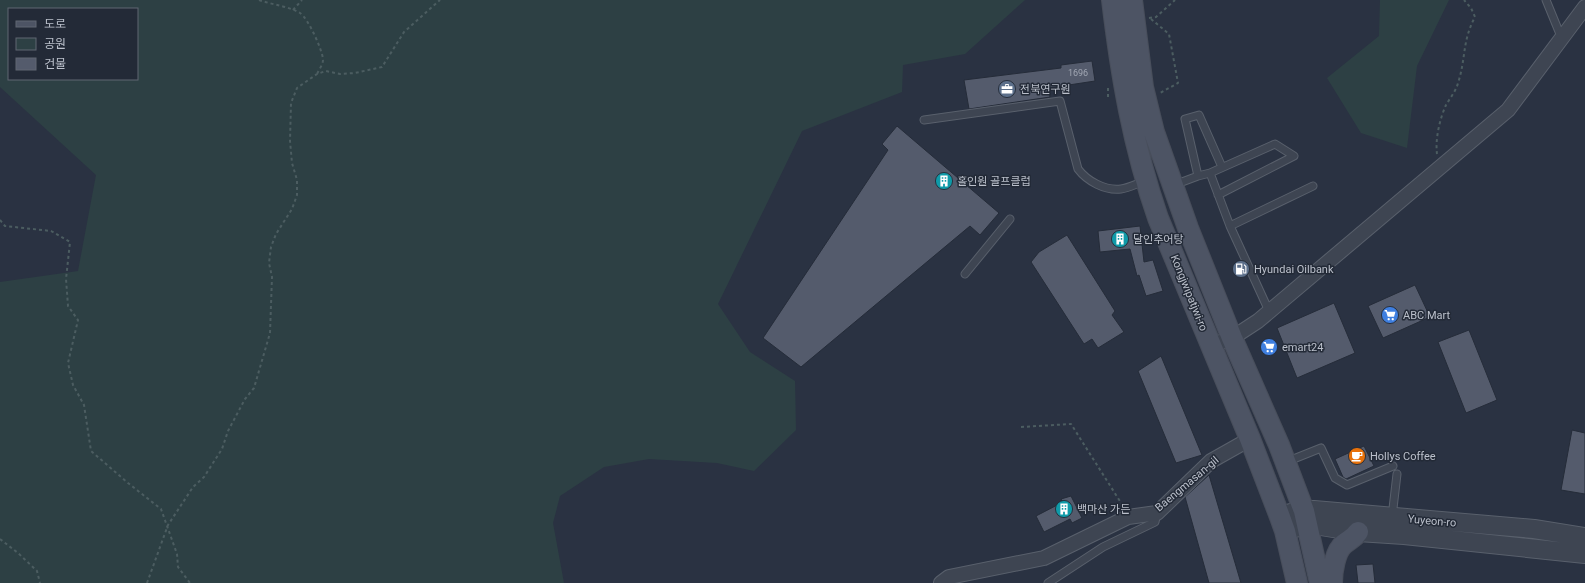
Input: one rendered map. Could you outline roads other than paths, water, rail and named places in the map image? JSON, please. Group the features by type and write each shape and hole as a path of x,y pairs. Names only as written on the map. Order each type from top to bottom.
{"main road":[{"name":"Kongjwipatjwi-ro","path":"1112,0 1120,68 1145,181 1158,218 1210,346 1250,439 1294,519"},
{"path":"1132,0 1142,19 1146,100 1154,132 1172,186 1232,338 1286,462 1294,519 1297,583"},
{"path":"1240,416 1256,427 1320,583"},
{"path":"1332,583 1332,567 1342,545 1354,539 1358,532"}],"street":[{"path":"1210,346 1232,338 1258,321 1269,310 1508,110 1585,7"},
{"name":"Baengmasan-gil","path":"941,583 949,577 1044,558 1130,517 1157,513 1211,461 1250,439"},
{"name":"Yuyeon-ro","path":"1294,519 1392,517 1517,528 1585,537"},
{"name":"Yuyeon-ro","path":"1294,519 1358,532 1515,546 1585,554"},
{"path":"1515,546 1517,528"}],"lane":[{"path":"1546,0 1562,39"},
{"path":"924,120 1060,102 1078,169 1084,177 1106,188 1122,189 1145,181"},
{"path":"1198,176 1185,120 1199,115 1222,167"},
{"path":"1172,186 1210,173 1275,144 1294,156 1218,195"},
{"path":"1210,173 1230,226 1269,310"},
{"path":"1230,226 1313,186"},
{"path":"965,274 1010,219"},
{"path":"1286,462 1321,448 1335,478 1347,485 1393,466"},
{"path":"1392,517 1397,474"},
{"path":"1048,583 1103,547 1155,522 1157,513"}],"place":[{"name":"전북연구원","path":"1007,89"},
{"name":"홀인원 골프클럽","path":"944,181"},
{"name":"달인추어탕","path":"1120,239"},
{"name":"Hyundai Oilbank","path":"1241,269"},
{"name":"ABC Mart","path":"1390,315"},
{"name":"emart24","path":"1269,347"},
{"name":"Hollys Coffee","path":"1357,456"},
{"name":"백마산 가든","path":"1064,509"}]}
